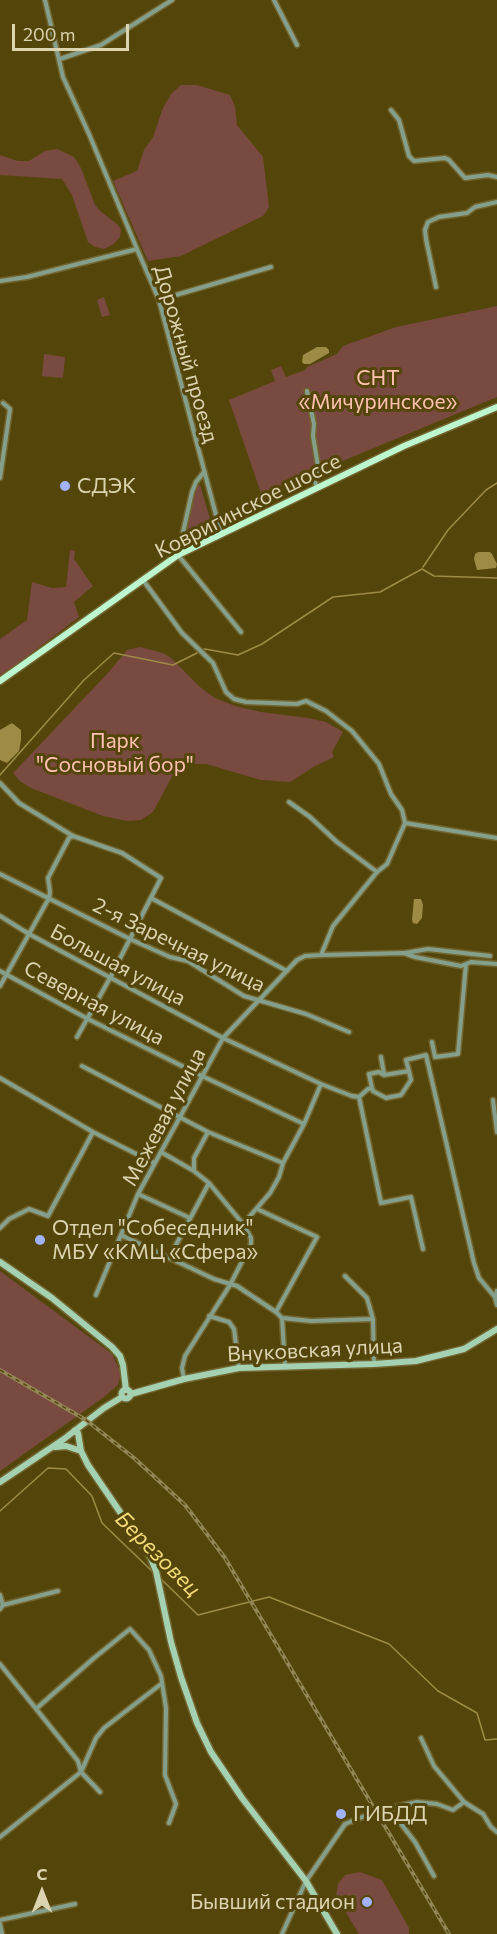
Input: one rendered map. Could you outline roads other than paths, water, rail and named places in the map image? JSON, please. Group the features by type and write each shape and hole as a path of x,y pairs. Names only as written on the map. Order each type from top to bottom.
{"main road":[{"name":"Ковригинское шоссе","path":"0,681 178,555 404,446 497,407"},
{"path":"0,1262 52,1298 112,1347 120,1356 123,1365 127,1394"},
{"name":"Внуковская улица","path":"0,1482 49,1449 74,1436 104,1408 127,1394 239,1368 416,1361 453,1353 497,1329"},
{"path":"74,1436 88,1465 150,1556 156,1571 181,1677 197,1723 211,1752 242,1798 306,1881 337,1934"},
{"path":"49,1449 66,1446 81,1451"}],"street":[{"path":"45,0 63,77 90,134 137,249"},
{"path":"60,59 101,45 172,0"},
{"path":"274,0 297,45"},
{"path":"392,110 399,120 409,156 414,161 445,158 465,178 488,175 497,177"},
{"path":"436,287 426,238 428,222 439,217 467,213 475,207 497,202"},
{"name":"Дорожный проезд","path":"0,281 27,277 137,249 159,300 221,534"},
{"path":"159,300 271,267"},
{"path":"307,391 314,424 313,436 318,466 315,482 318,489"},
{"path":"0,478 10,410 3,403"},
{"path":"204,472 192,492 178,555 241,632"},
{"path":"142,579 182,633 213,663 226,692 234,699 246,702 297,704 306,701 326,711 352,731 380,764 388,789 400,804 405,823 387,864 377,872 333,926 321,955"},
{"path":"0,783 20,802 73,836 122,853 161,878 77,1037"},
{"path":"289,802 377,872"},
{"path":"405,823 497,838"},
{"path":"0,986 49,898 48,878 52,867 69,838 73,836"},
{"name":"2-я Заречная улица","path":"0,874 130,939 170,957 188,961 230,988 258,1001 306,1014 349,1032"},
{"path":"151,898 287,971"},
{"name":"Большая улица","path":"0,915 29,934 223,1038 321,1084 359,1097"},
{"path":"405,953 428,949 490,956"},
{"path":"405,953 461,966 471,962 497,964"},
{"name":"Межевая улица","path":"96,1295 138,1194 223,1038 300,958 321,955 405,953"},
{"path":"432,1042 435,1057 458,1054 466,963"},
{"name":"Северная улица","path":"0,971 88,1019 304,1124"},
{"path":"409,1071 384,1075 379,1072 369,1074 373,1091 386,1098 401,1095 411,1080 409,1071 406,1060 426,1055 474,1263 479,1278 495,1298 497,1305"},
{"path":"381,1057 384,1075"},
{"path":"82,1066 208,1132 283,1163"},
{"path":"0,1078 93,1132 154,1163"},
{"path":"243,1224 270,1193 279,1177 283,1163 304,1124 321,1084"},
{"path":"372,1088 359,1097 381,1203 411,1197 423,1249"},
{"path":"493,1100 497,1132"},
{"path":"0,1228 9,1219 29,1209 48,1216 93,1132"},
{"path":"194,1171 194,1158 208,1132"},
{"path":"161,1152 194,1171 209,1183 243,1224 249,1233 251,1244 231,1285 185,1356 182,1368 184,1379"},
{"path":"169,1258 209,1183"},
{"path":"138,1194 190,1218"},
{"path":"256,1209 317,1237 276,1312"},
{"path":"121,1235 244,1290 282,1318 311,1321 373,1319"},
{"path":"345,1276 367,1298 373,1319 374,1364"},
{"path":"495,1298 497,1291"},
{"path":"209,1316 229,1322 234,1329 239,1368"},
{"path":"282,1318 285,1366"},
{"path":"0,1595 1,1607 58,1591"},
{"path":"37,1708 130,1629 149,1650 160,1676 166,1708 165,1775 176,1804 169,1823"},
{"path":"0,1664 78,1761 81,1772 100,1791"},
{"path":"0,1837 81,1772 96,1738 104,1728 160,1684"},
{"path":"421,1738 434,1766 464,1802 483,1814 497,1832"},
{"path":"282,1934 306,1881 345,1824 388,1808 417,1802 437,1804 453,1810 464,1802"},
{"path":"388,1808 415,1842 434,1876"},
{"path":"2,1934 0,1922 75,1904"}],"waterway":[{"path":"423,567 448,530 486,490 497,483"},
{"path":"0,775 84,680 114,653 173,665 205,649 238,655 262,644 333,597 380,592 422,569 434,576 497,578"},
{"name":"Березовец","path":"0,1511 48,1468 66,1469 92,1496 102,1523 154,1573"},
{"name":"Березовец","path":"160,1578 198,1615 269,1597 389,1644 438,1691 477,1713 485,1740 497,1739"}],"railway":[{"path":"0,1370 86,1420 134,1458 185,1505 225,1558 449,1934"}],"place":[{"name":"СДЭК","path":"65,486"},
{"name":"Отдел \"Собеседник\" МБУ «КМЦ «Сфера»","path":"40,1240"},
{"name":"ГИБДД","path":"341,1814"},
{"name":"Бывший стадион","path":"367,1902"}],"park label":[{"name":"СНТ «Мичуринское»","path":"378,390"},
{"name":"Парк \"Сосновый бор\"","path":"115,753"}]}
